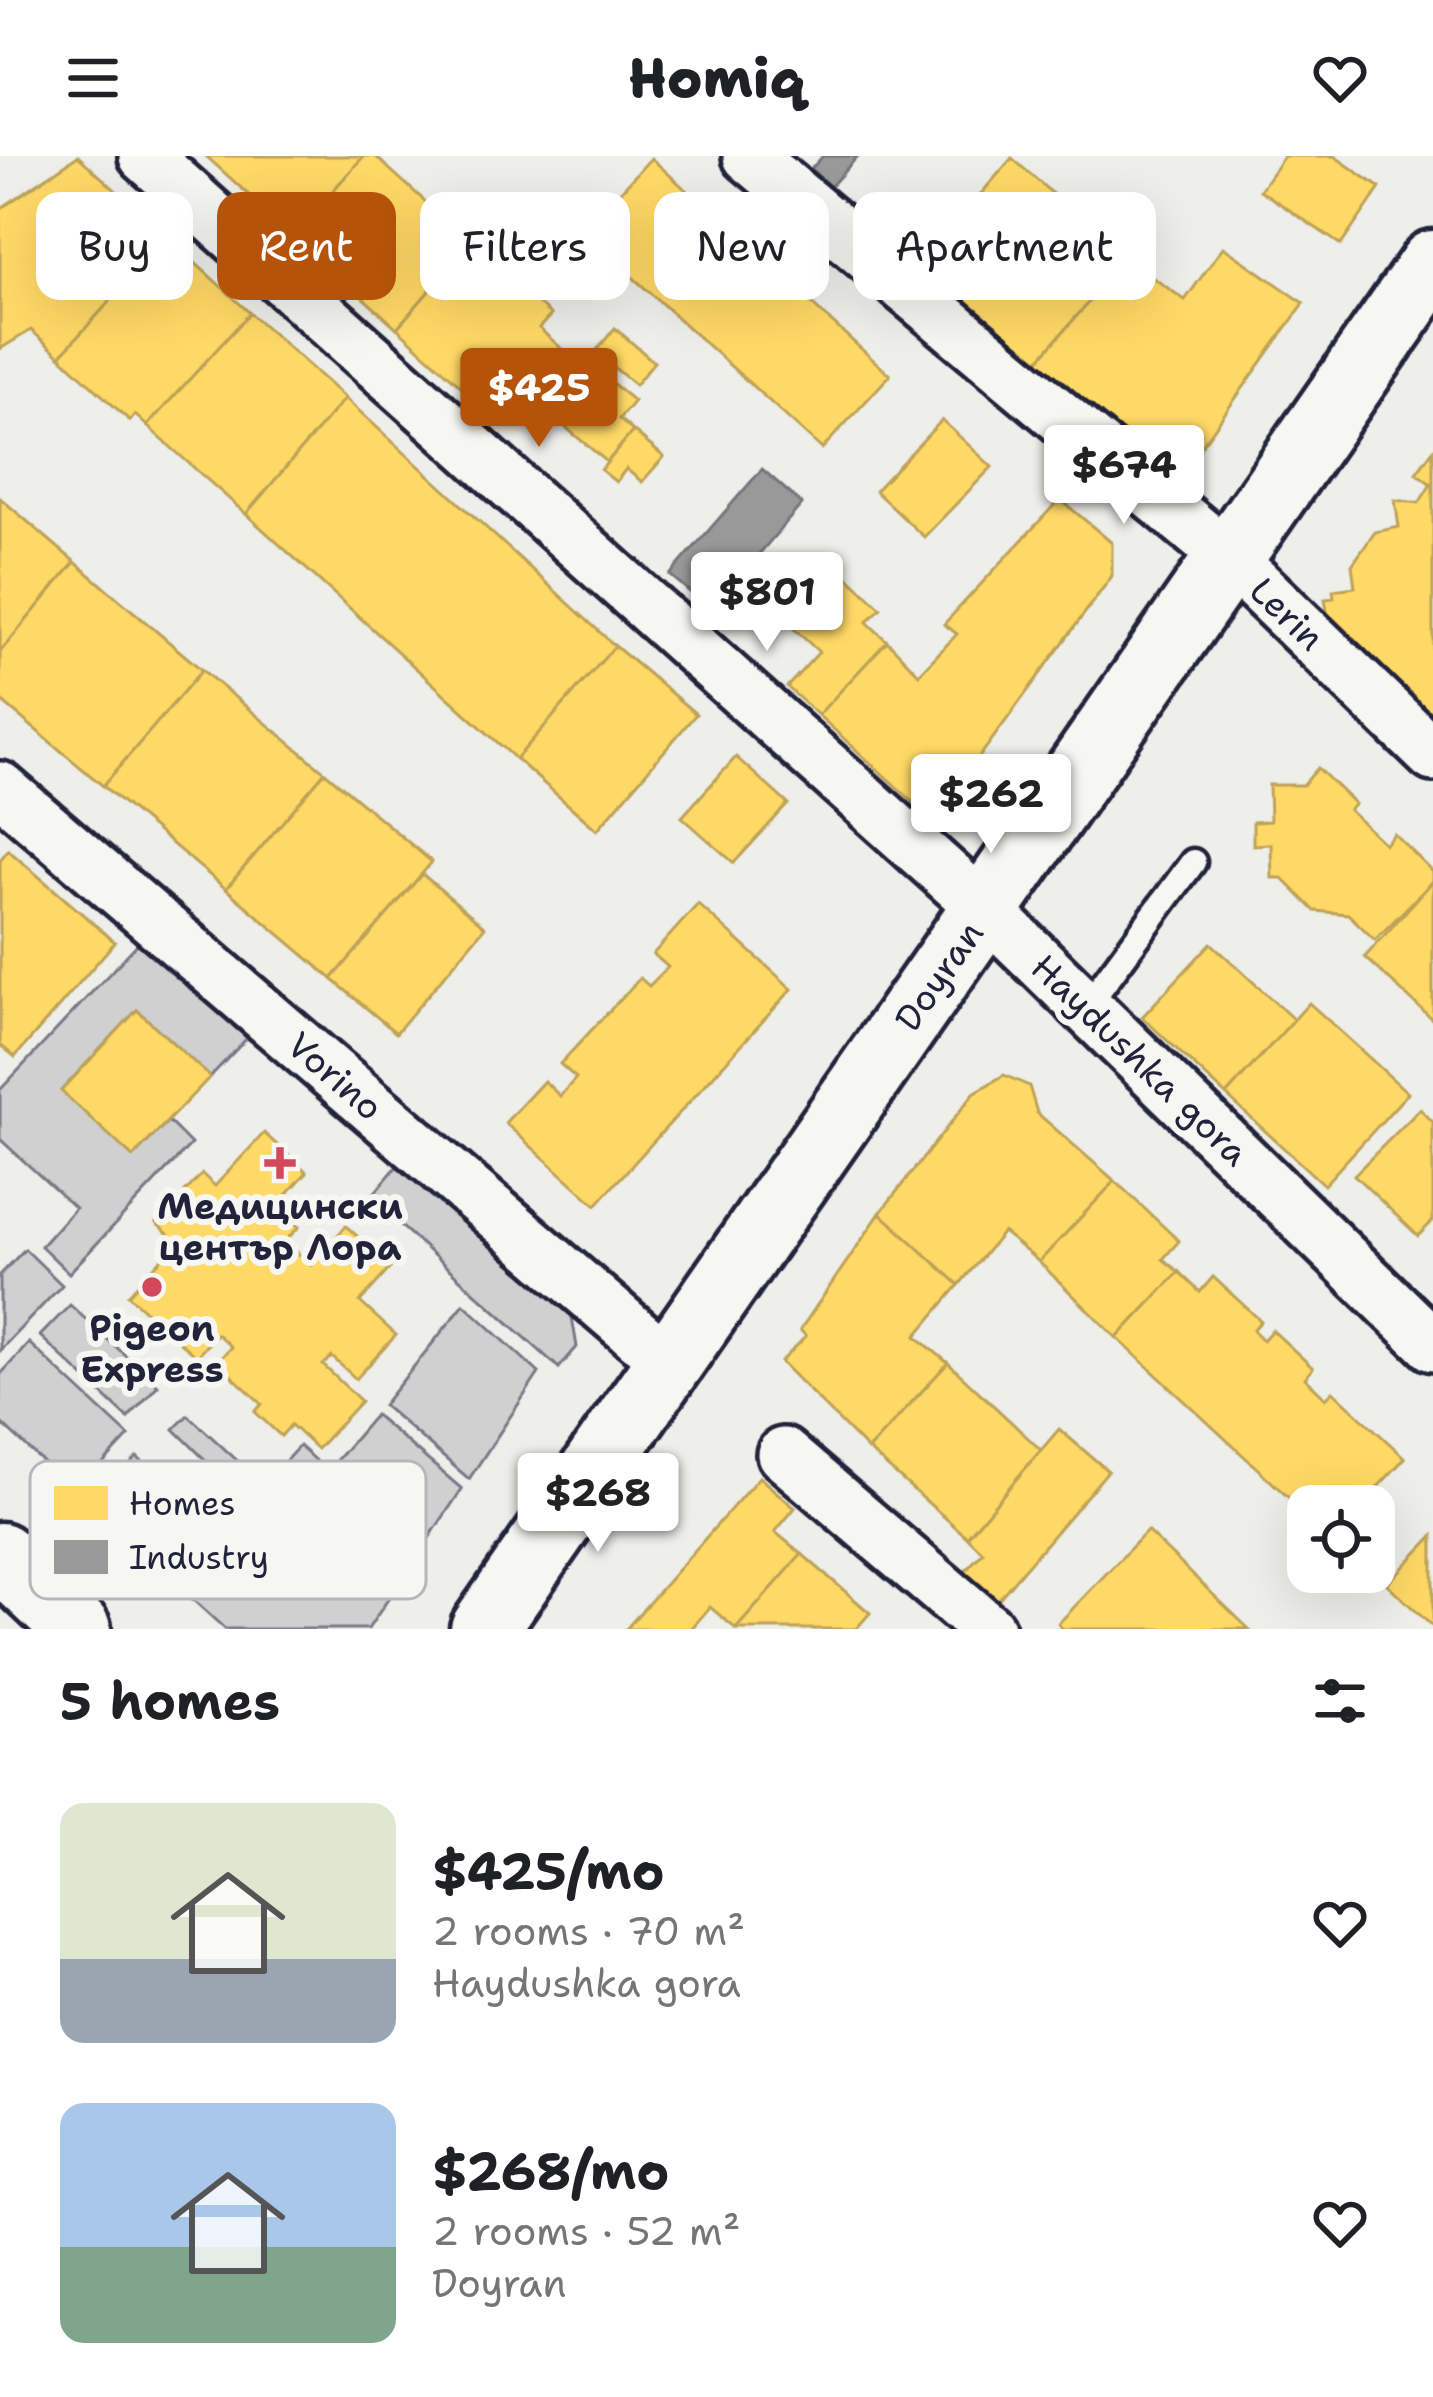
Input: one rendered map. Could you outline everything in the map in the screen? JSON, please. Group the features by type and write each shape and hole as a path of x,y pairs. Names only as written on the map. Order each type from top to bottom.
{"street":[{"name":"Haydushka gora","path":"145,156 986,909 1433,1345"},
{"name":"Lerin","path":"749,156 1229,558 1433,754"},
{"name":"Doyran","path":"484,1629 1433,264"},
{"name":"Vorino","path":"0,788 670,1364"},
{"path":"783,1454 988,1629"},
{"path":"0,1556 30,1584"},
{"path":"45,1599 77,1629"}],"lane":[{"path":"1086,1007 1193,862"}],"shaded area":[{"path":"141,940 247,1038 210,1077 137,1010 62,1090 133,1157 168,1121 191,1144 69,1273 41,1246 75,1208 0,1139 0,1090"},
{"path":"403,1159 569,1299 577,1347 559,1368 370,1198"},
{"path":"25,1249 62,1285 0,1350 0,1275"},
{"path":"464,1304 539,1373 469,1479 383,1405"},
{"path":"70,1305 158,1385 128,1418 40,1336"},
{"path":"29,1343 129,1436 106,1461 42,1461 0,1422 0,1375"},
{"path":"188,1415 238,1461 207,1461 174,1429"},
{"path":"375,1415 462,1489 426,1543 426,1461 336,1461"},
{"path":"299,1446 316,1461 285,1461"},
{"path":"192,1599 388,1599 368,1629 225,1629"}],"building: Homes":[{"path":"78,156 118,192 36,192 36,300 111,300 60,356 31,330 0,349 0,209"},
{"path":"206,156 364,156 332,192 246,192"},
{"path":"364,156 375,156 420,197 421,300 397,328 366,300 396,300 396,192 332,192"},
{"path":"1284,156 1334,156 1380,188 1341,245 1260,190"},
{"path":"651,158 688,192 654,192 654,296 630,275 630,192 620,192"},
{"path":"1012,158 1050,192 983,192"},
{"path":"1223,247 1304,303 1187,466 1157,468 1037,362 1091,300 1156,300 1156,280 1185,300"},
{"path":"193,261 217,283 217,300 236,300 250,313 147,426 135,415 130,421 60,356 111,300 193,300"},
{"path":"421,300 534,300 551,315 539,328 584,369 538,421 511,397 494,416 397,328"},
{"path":"658,300 807,300 890,375 822,449"},
{"path":"966,300 1091,300 1037,362"},
{"path":"250,313 345,398 246,514 147,426"},
{"path":"615,328 654,362 635,385 595,352"},
{"path":"605,377 634,401 619,419 633,431 607,462 564,426"},
{"path":"345,398 615,646 516,759 246,514"},
{"path":"942,420 992,467 924,537 875,491"},
{"path":"633,431 664,457 642,482 626,469 616,482 601,470"},
{"path":"1433,450 1433,719 1345,642 1342,629 1330,629 1325,599 1334,598 1333,590 1355,587 1352,565 1375,532 1399,527 1395,500 1419,503 1431,484 1416,473"},
{"path":"0,498 75,562 0,652"},
{"path":"1060,499 1112,543 1112,576 933,820 818,715 887,641 919,674 957,634 944,624"},
{"path":"807,556 837,584 846,575 881,608 867,622 887,641 818,715 787,687 819,652 765,602"},
{"path":"75,562 202,670 103,786 0,700 0,652"},
{"path":"615,646 696,714 597,830 516,759"},
{"path":"202,670 325,772 226,889 103,786"},
{"path":"736,757 788,804 734,863 682,817"},
{"path":"1318,768 1355,804 1349,810 1385,844 1394,834 1433,872 1433,881 1375,940 1348,914 1315,911 1282,878 1272,878 1271,844 1253,845 1253,822 1270,821 1269,785 1303,785"},
{"path":"325,772 432,862 332,979 226,889"},
{"path":"8,850 115,942 15,1057 0,1045 0,860"},
{"path":"422,874 485,927 396,1033 332,979"},
{"path":"1433,881 1433,1020 1365,957"},
{"path":"698,904 792,989 596,1205 505,1123 544,1081 560,1096 576,1078 560,1064 640,978 649,986 668,967 653,954"},
{"path":"1211,943 1294,1020 1226,1095 1142,1017"},
{"path":"1309,1003 1408,1093 1324,1185 1226,1095"},
{"path":"137,1010 210,1077 133,1157 61,1091"},
{"path":"1004,1075 1029,1086 1037,1113 1115,1181 1039,1262 1003,1232 959,1285 880,1213 974,1093"},
{"path":"1420,1109 1433,1122 1433,1221 1418,1236 1354,1175"},
{"path":"264,1133 307,1172 276,1206 299,1227 285,1241 311,1265 346,1226 391,1267 360,1302 396,1335 356,1379 332,1357 323,1365 361,1401 317,1449 291,1425 281,1436 255,1412 262,1404 217,1362 231,1347 217,1334 196,1357 128,1295 177,1242 156,1223 202,1174 215,1186"},
{"path":"1115,1181 1179,1241 1163,1259 1179,1272 1117,1338 1039,1262"},
{"path":"880,1213 959,1285 916,1336 948,1363 868,1450 781,1362 806,1336 800,1330"},
{"path":"1179,1272 1200,1292 1213,1277 1261,1321 1253,1330 1263,1340 1272,1330 1313,1368 1305,1378 1326,1398 1333,1391 1405,1458 1380,1485 1287,1485 1287,1496 1117,1338"},
{"path":"948,1363 1041,1450 967,1537 868,1450"},
{"path":"1059,1429 1108,1471 990,1609 957,1580 983,1552 967,1537"},
{"path":"759,1477 795,1508 775,1532 802,1554 736,1629 710,1607 691,1629 626,1629"},
{"path":"1147,1531 1249,1629 1063,1629 1058,1624"},
{"path":"1433,1536 1433,1627 1395,1591 1395,1576"},
{"path":"802,1554 870,1613 856,1629 736,1629"}],"building: Industry":[{"path":"823,156 858,156 830,187 811,169"},
{"path":"762,469 802,504 711,610 670,575"}],"place":[{"name":"Медицински център Лора","path":"280,1163"},
{"name":"Pigeon Express","path":"152,1287"}]}
